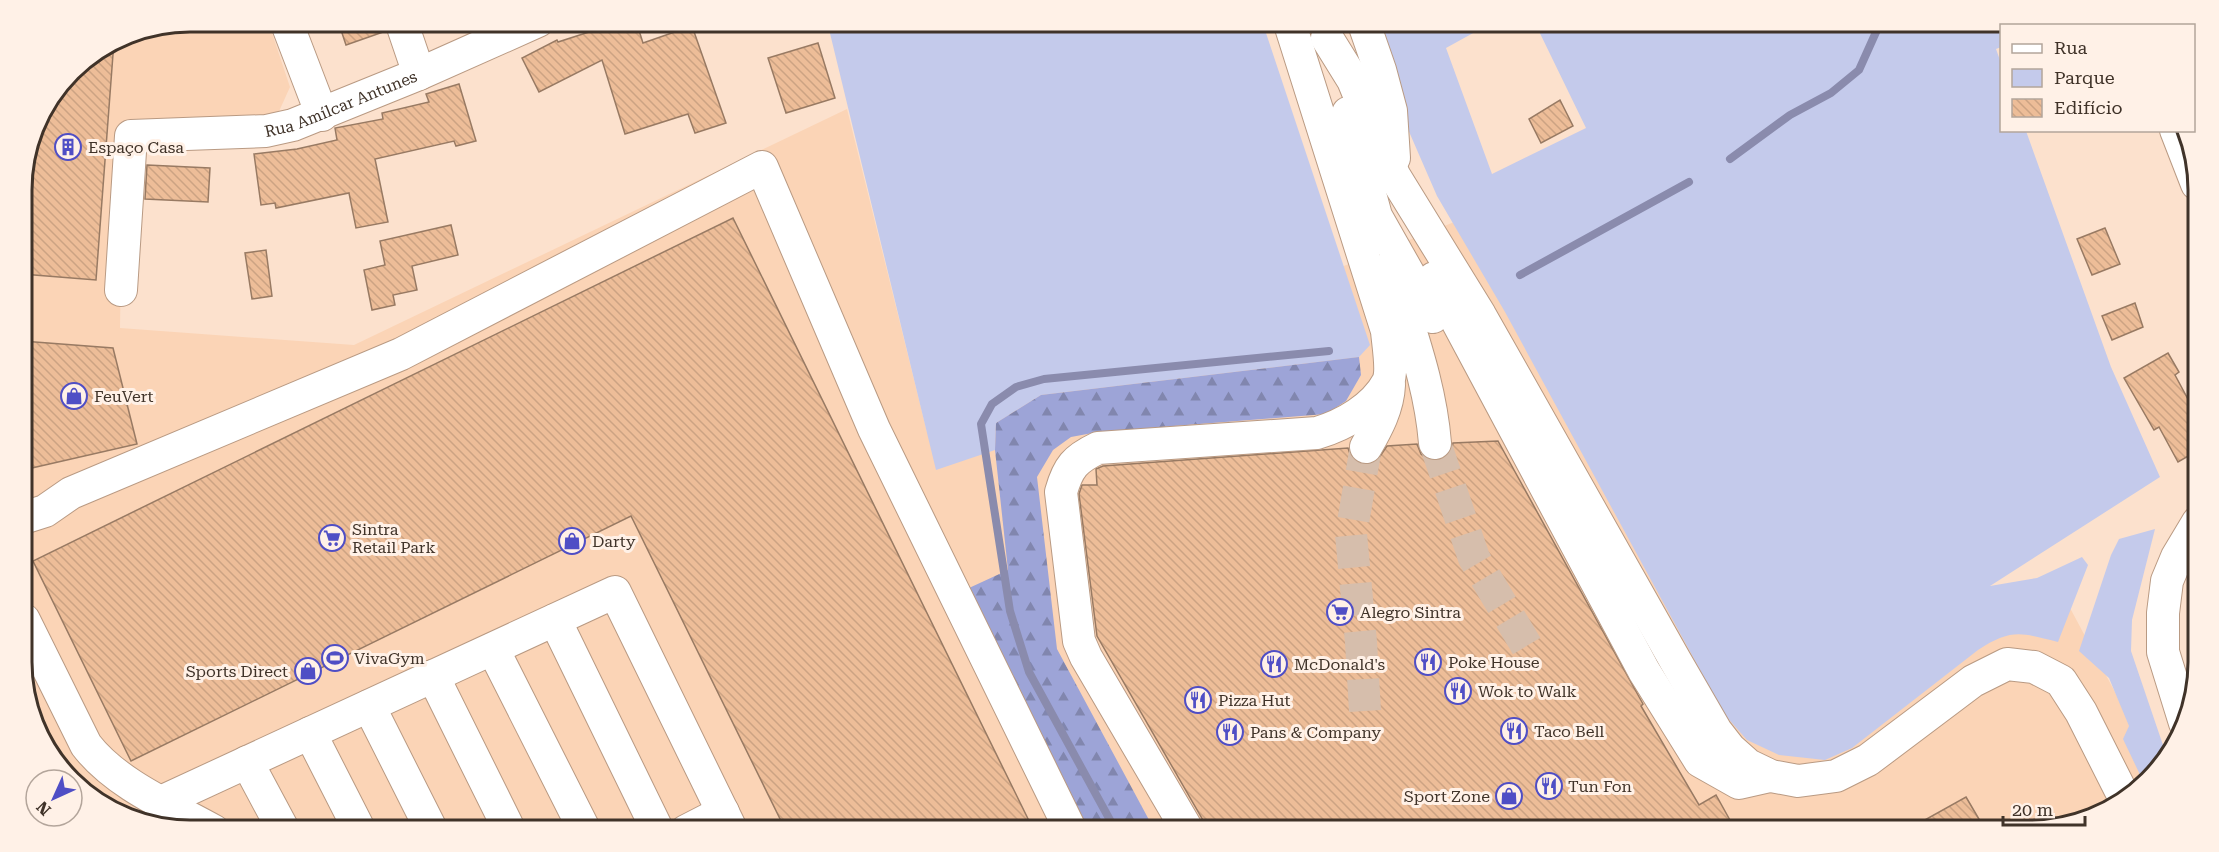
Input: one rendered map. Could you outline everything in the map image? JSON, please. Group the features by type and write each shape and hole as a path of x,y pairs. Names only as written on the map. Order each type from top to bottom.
{"street":[{"path":"290,32 322,115"},
{"path":"405,32 419,74"},
{"name":"Rua Amílcar Antunes","path":"121,290 131,136 266,131 322,115 513,32"},
{"path":"1293,32 1387,331 1390,356 1388,395 1382,416 1366,447"},
{"path":"1325,32 1376,216 1424,374 1433,417 1435,443"},
{"path":"1326,32 1353,80 1395,177 1480,315 1716,731 1730,749 1748,765 1771,776 1798,781 1836,776 1868,760 1973,681 2007,664 2034,667 2061,681 2081,712 2122,791"},
{"path":"1367,32 1391,111 1395,177"},
{"path":"32,515 45,510 71,493 400,354 762,167 874,429 1066,820"},
{"path":"1376,216 1551,524 1579,575 1577,580"},
{"path":"1182,820 1086,657 1079,641 1061,492 1066,473 1080,457 1098,448 1317,433 1334,428 1356,415 1372,402 1389,381"},
{"path":"32,494 49,496 71,493"},
{"path":"2181,708 2163,652 2163,613 2167,581 2188,539"},
{"path":"161,802 615,592 726,820"},
{"path":"555,620 653,820"},
{"path":"32,636 86,745 97,759 161,802 194,820"},
{"path":"493,649 579,820"},
{"path":"434,676 505,820"},
{"path":"369,706 426,820"},
{"path":"310,733 354,820"},
{"path":"247,762 278,820"}],"shaded area":[{"path":"272,32 290,87 276,118 123,125 120,328 354,345 847,109 927,432 1502,203 1777,697 2062,593 2152,762 2126,788 2109,799 2071,815 2040,820 189,820 148,815 102,794 84,780 84,768 71,767 48,732 35,693 32,673 32,179 37,148 64,93 85,71 120,48 148,37 169,33"}],"green space":[{"path":"830,32 1266,32 1370,345 1359,357 1041,395 996,423 995,450 936,470"},
{"path":"1374,32 1475,32 1446,48 1492,174 1586,128 1539,32 2000,32 2000,47 1996,49 2000,60 2000,132 2026,132 2111,367 2160,477 1990,586 2037,578 2082,557 2088,565 2058,642 2017,634 2008,635 1990,643 1852,748 1825,760 1779,755 1747,740 1724,714 1505,312 1437,196 1397,104"},
{"path":"1359,357 1361,375 1346,401 1326,414 1098,432 1071,437 1053,450 1037,477 1057,649 1149,820 1082,820 969,588 1008,570 995,450 996,423 1041,395"},
{"path":"2155,529 2132,620 2131,651 2163,746 2140,775 2123,739 2129,726 2109,678 2079,651 2111,555 2119,539"}],"building":[{"path":"342,32 383,32 346,45"},
{"path":"589,32 640,32 643,43 675,32 694,32 726,123 695,133 688,114 625,134 602,60 539,92 522,58 557,40 558,42"},
{"path":"818,43 835,98 786,113 768,58"},
{"name":"Espaço Casa","path":"113,51 96,280 32,275 32,179 37,148 53,110 64,93 85,71"},
{"path":"459,84 476,141 456,146 454,141 375,159 388,222 356,228 349,193 276,208 275,203 261,205 254,154 297,149 337,140 335,128 383,119 382,113 429,102 426,94"},
{"path":"1560,100 1573,126 1541,143 1529,119"},
{"path":"147,165 210,168 208,202 145,199"},
{"name":"Sintra Retail Park","path":"733,218 1029,820 781,820 631,516 131,761 33,561"},
{"path":"451,225 458,255 412,266 417,290 393,295 395,305 372,310 364,270 385,265 380,241"},
{"path":"2105,228 2120,264 2092,275 2077,239"},
{"path":"266,250 272,296 252,299 245,253"},
{"path":"2135,303 2143,327 2112,340 2102,316"},
{"name":"FeuVert","path":"32,342 113,348 137,444 32,468"},
{"path":"2168,353 2179,372 2175,375 2188,399 2188,456 2178,462 2159,427 2154,430 2124,378"},
{"name":"Alegro Sintra","path":"1498,441 1643,704 1641,706 1699,805 1716,795 1730,820 1203,820 1097,636 1079,494 1082,485 1097,485 1096,469 1103,466 1348,448 1351,457 1367,465 1376,462 1387,446 1417,444 1421,454 1428,460 1436,461 1446,457 1453,443"},
{"path":"1966,797 1980,820 1925,820"}],"waterway":[{"path":"1730,159 1790,115 1831,93 1859,70 1876,32"},
{"path":"1520,275 1689,182"},
{"path":"1110,820 1029,672 1010,611 981,424 992,404 1016,387 1044,379 1329,351"}],"tunnel":[{"path":"1435,443 1474,558 1529,650"},
{"path":"1365,711 1351,534 1366,447"}],"place":[{"name":"Espaço Casa","path":"68,147"},
{"name":"FeuVert","path":"74,396"},
{"name":"Sintra Retail Park","path":"332,538"},
{"name":"Darty","path":"572,541"},
{"name":"Alegro Sintra","path":"1340,612"},
{"name":"VivaGym","path":"335,658"},
{"name":"Poke House","path":"1428,662"},
{"name":"McDonald's","path":"1274,664"},
{"name":"Sports Direct","path":"308,671"},
{"name":"Wok to Walk","path":"1458,691"},
{"name":"Pizza Hut","path":"1198,700"},
{"name":"Taco Bell","path":"1514,731"},
{"name":"Pans & Company","path":"1230,732"},
{"name":"Tun Fon","path":"1549,786"},
{"name":"Sport Zone","path":"1509,796"}]}
